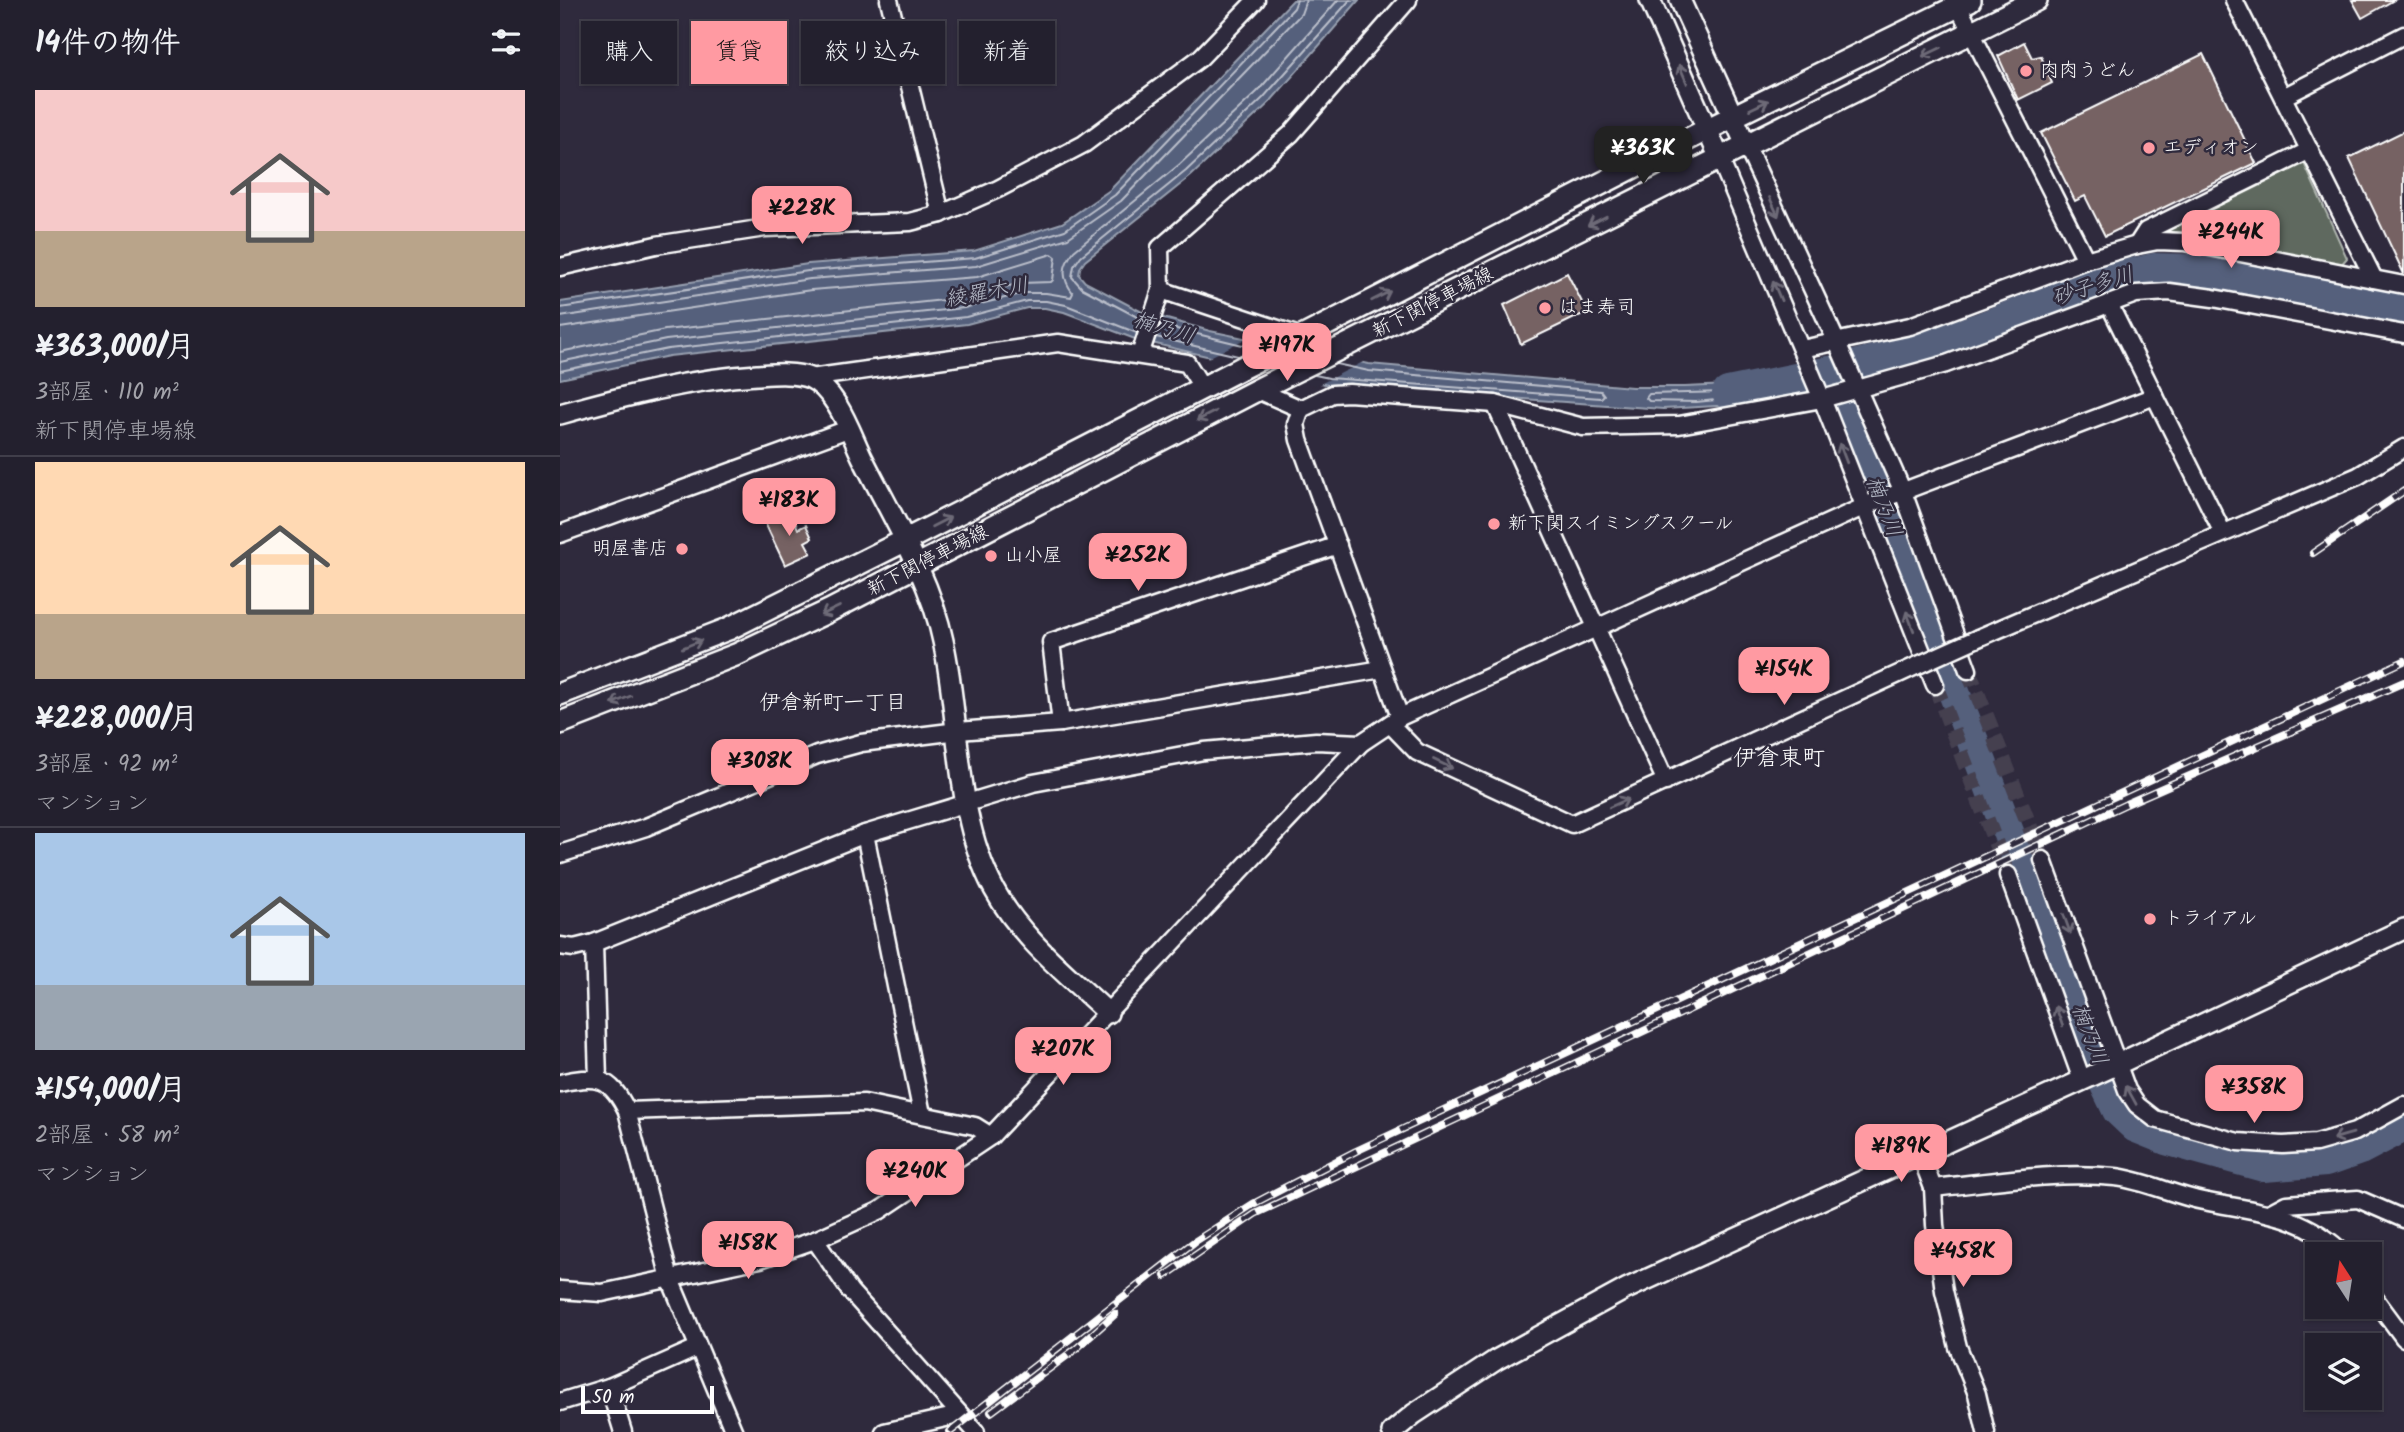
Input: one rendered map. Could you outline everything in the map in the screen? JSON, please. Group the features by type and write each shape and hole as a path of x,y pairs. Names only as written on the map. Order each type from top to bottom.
{"main road":[{"name":"新下関停車場線","path":"560,723 738,654 829,611 1262,387 2036,0"},
{"name":"新下関停車場線","path":"560,694 728,629 1961,2"}],"street":[{"path":"889,0 941,214"},
{"path":"560,267 656,246 765,228 910,222 941,214 998,189 1084,144 1200,58 1256,0"},
{"path":"1141,351 1159,295 1160,248 1291,134 1408,0"},
{"path":"1650,0 1823,396 1868,505 1935,685"},
{"path":"1680,0 1837,344 1968,670"},
{"path":"2234,0 2374,279"},
{"path":"1961,2 1971,33 2086,260"},
{"path":"2283,97 2404,35"},
{"path":"2137,244 2146,231 2310,150"},
{"path":"1802,352 1910,326 2086,260 2137,244 2158,241 2184,242 2404,285"},
{"path":"2404,334 2213,298 2169,292 2136,294 1946,364 1823,396 1679,425 1583,427 1496,404 1349,393 1332,394 1301,409 1296,424 1299,440 1382,669 1395,720 1417,752 1572,824 1978,638 2358,476 2404,448"},
{"path":"1159,295 1300,338"},
{"path":"2109,304 2223,533"},
{"path":"560,414 663,387 727,377 785,374 810,379 1058,343 1141,351 1187,363 1202,387"},
{"path":"810,379 827,392 848,429 931,597 943,640 973,838 994,888 1017,923 1043,952 1108,1013"},
{"path":"1262,387 1301,409"},
{"path":"560,1290 602,1293 761,1259 816,1240 879,1211 991,1136 1361,743 1395,720 1868,505 2155,396"},
{"path":"1496,404 1666,782"},
{"path":"560,534 848,429"},
{"path":"1061,723 1051,642 1338,545"},
{"path":"560,853 646,827 817,755 862,743 958,731 1061,723 1382,669"},
{"path":"560,946 574,948 594,943 865,834 1033,783 1204,751 1316,741 1361,743"},
{"path":"865,834 922,1114"},
{"path":"2043,860 2127,1090 2137,1105 2155,1119 2238,1142 2283,1145 2316,1143 2355,1132 2404,1105"},
{"path":"2008,875 2082,1080"},
{"path":"1392,1432 1414,1414 1496,1360 1626,1289 2118,1064 2404,929"},
{"path":"594,943 598,1080"},
{"path":"560,1083 583,1078 598,1080 617,1092 626,1111 670,1279 734,1432"},
{"path":"626,1111 864,1103 975,1126 991,1136"},
{"path":"1920,1153 1933,1188 1944,1291 1958,1347 1977,1394 1986,1432"},
{"path":"1933,1188 2023,1178 2117,1177 2201,1200 2271,1212 2332,1242"},
{"path":"2271,1212 2286,1204 2358,1199 2404,1219"},
{"path":"816,1240 850,1291 976,1432"},
{"path":"2382,1308 2404,1338"},
{"path":"560,1402 609,1387 697,1348"},
{"path":"609,1387 624,1432"},
{"path":"884,1432 959,1415"}],"green space":[{"path":"2303,161 2347,258 2340,266 2160,235 2159,227"}],"water":[{"name":"綾羅木川","path":"1293,0 1359,0 1269,103 1191,176 1085,261 1079,275 1085,282 1142,312 1210,331 1369,364 1632,387 1729,385 1769,378 1771,398 1734,405 1663,409 1328,385 1135,339 1064,312 1045,308 1027,308 967,324 669,356 560,379 560,302 808,264 974,251 1062,223 1110,190"}],"pier":[{"path":"1251,336 1367,360 1316,386 1206,359"}],"building":[{"path":"2352,0 2394,0 2362,18"},
{"name":"肉肉うどん","path":"2024,42 2032,58 2041,56 2052,83 2018,100 1998,56"},
{"name":"エディオン","path":"2203,54 2256,163 2105,236 2085,196 2075,201 2041,133"},
{"path":"2404,131 2404,274 2349,158"},
{"name":"はま寿司","path":"1567,273 1587,312 1521,344 1504,305"},
{"path":"790,511 798,529 806,525 812,538 805,542 811,553 785,565 765,523"}],"waterway":[{"name":"砂子多川","path":"1728,393 1910,352 1982,328 2102,281 2154,269 2196,270 2404,311"},
{"name":"楠乃川","path":"1830,372 2118,1110 2136,1127 2166,1139 2264,1166 2326,1161 2360,1149 2404,1126"}],"tunnel":[{"path":"1968,670 2043,860"},
{"path":"1935,685 2008,875"}],"railway":[{"path":"2313,553 2404,491"},
{"path":"950,1432 1194,1242 1253,1204 1356,1151 2404,661"},
{"path":"1165,1276 1255,1214 2126,804 2404,682"},
{"path":"991,1412 1077,1348 1115,1314"}],"place":[{"name":"肉肉うどん","path":"2026,71"},
{"name":"エディオン","path":"2149,148"},
{"name":"はま寿司","path":"1545,308"},
{"name":"新下関スイミングスクール","path":"1494,524"},
{"name":"明屋書店","path":"682,549"},
{"name":"山小屋","path":"991,556"},
{"name":"トライアル","path":"2150,919"}],"district":[{"name":"伊倉新町一丁目","path":"833,703"},
{"name":"伊倉東町","path":"1779,759"}]}
